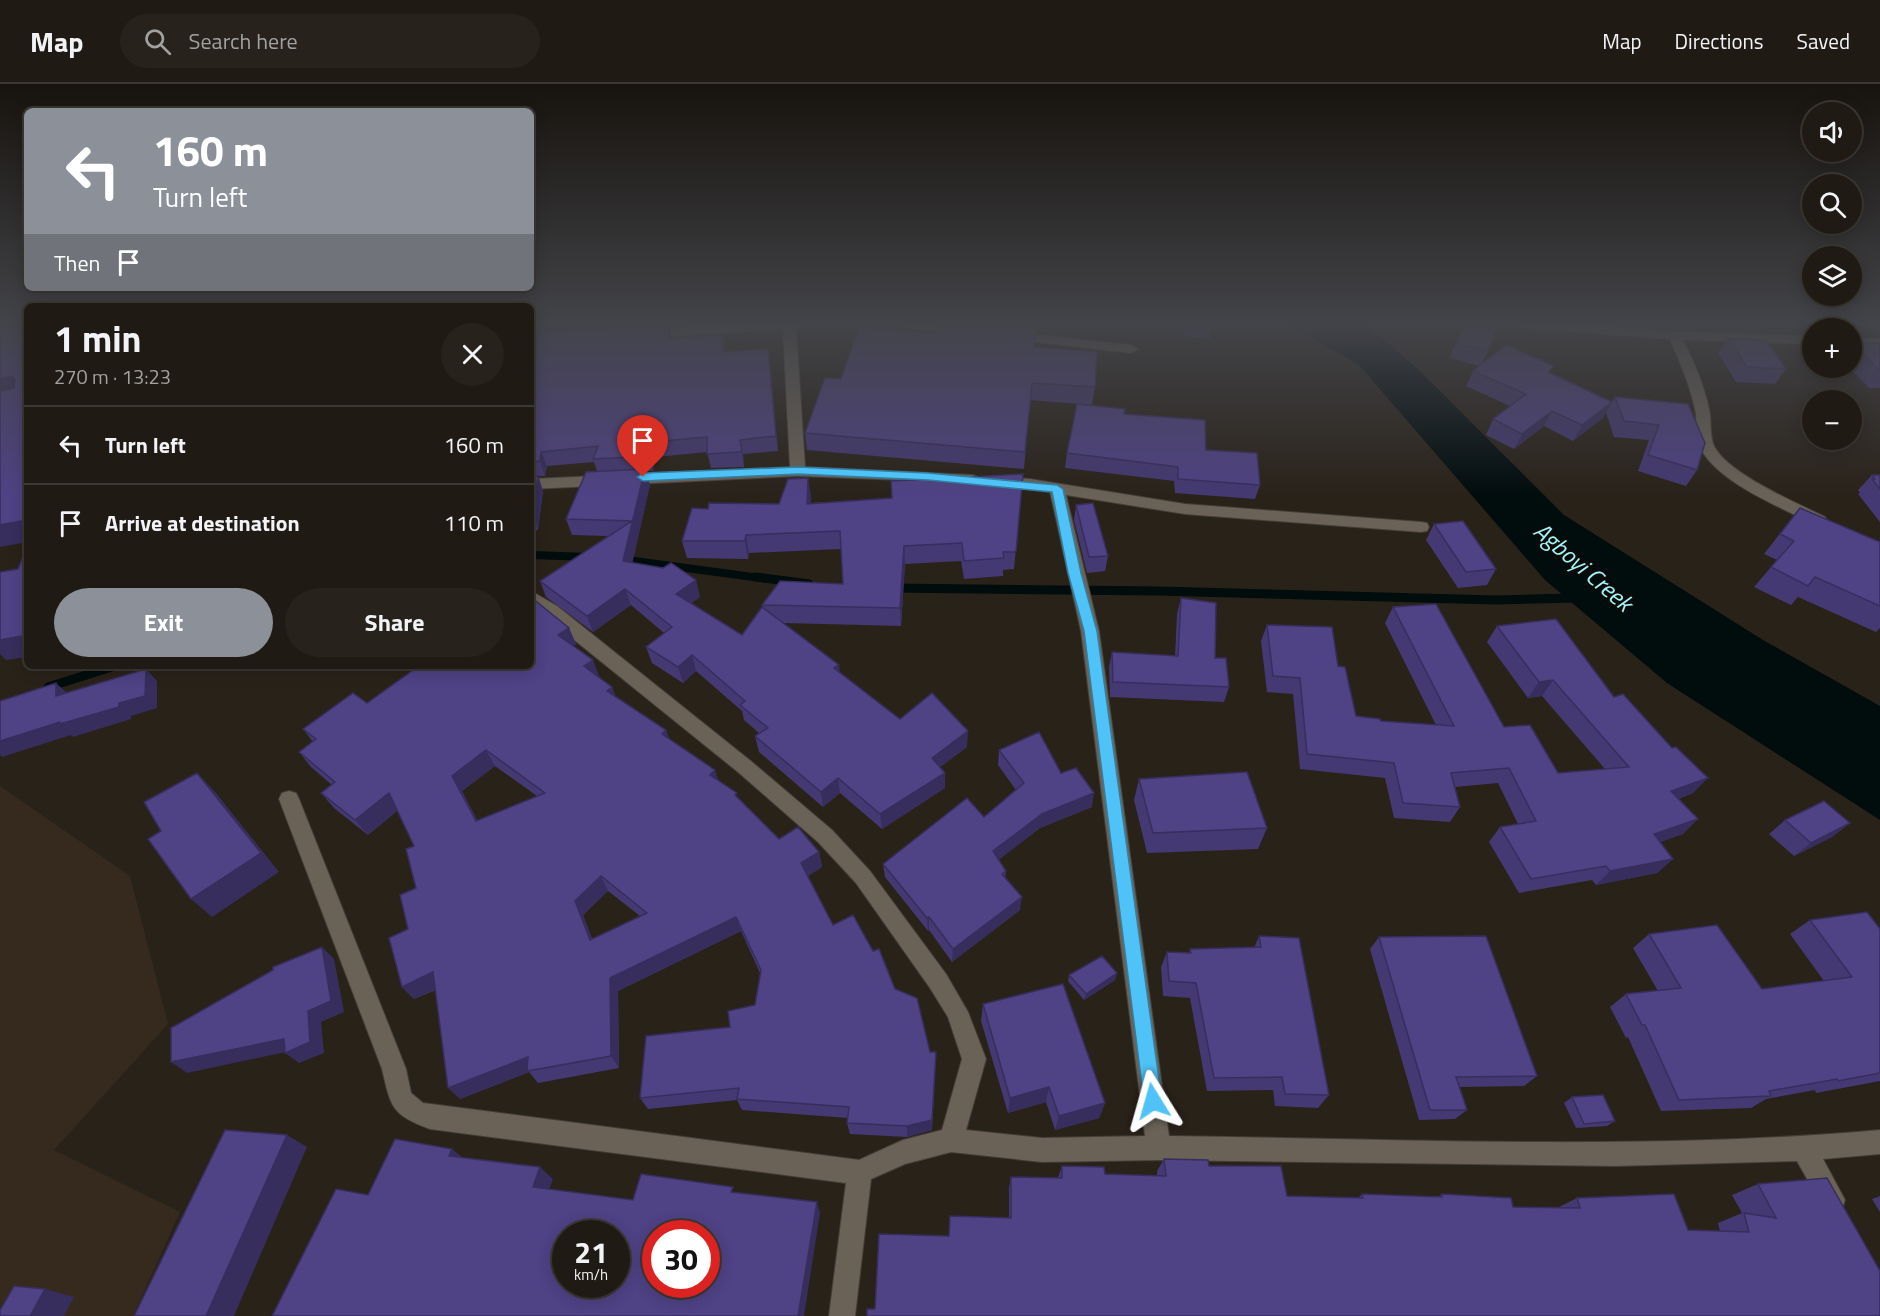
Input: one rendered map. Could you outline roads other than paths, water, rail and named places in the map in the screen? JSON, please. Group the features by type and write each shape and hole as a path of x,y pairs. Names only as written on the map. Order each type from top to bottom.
{"street":[{"path":"796,381 798,471"},
{"path":"1694,381 1704,419 1706,445 1721,462 1744,481 1838,530"},
{"path":"534,484 798,471 928,476 1057,489 1185,508 1421,527"},
{"path":"1057,489 1090,631 1159,1148"},
{"path":"534,599 551,610 745,767 825,836 863,877 943,989 957,1012 974,1059 951,1140"},
{"path":"289,800 394,1070 401,1099 409,1111 430,1117 860,1172 903,1152 951,1140 1042,1150 1159,1148 1615,1154 1803,1149 1880,1142"},
{"path":"1803,1149 1845,1221"},
{"path":"842,1316 860,1172"}],"water":[{"name":"Agboyi Creek","path":"1373,381 1430,381 1564,515 1763,640 1880,706 1880,820 1667,683 1545,580"}],"waterway":[{"path":"534,555 589,557"},
{"path":"620,559 768,579"},
{"path":"756,577 809,584"},
{"path":"891,588 1158,591 1496,600 1577,598"},
{"path":"48,687 105,669"}]}
